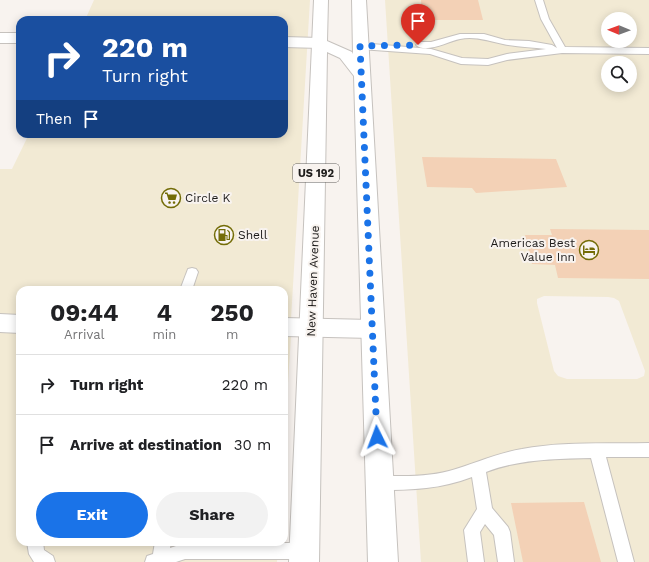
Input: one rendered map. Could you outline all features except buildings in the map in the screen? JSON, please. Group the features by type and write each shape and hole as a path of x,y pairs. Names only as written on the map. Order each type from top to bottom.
{"main road":[{"path":"359,0 383,562"},
{"path":"326,25 345,42 360,46"},
{"path":"288,40 326,25"},
{"path":"326,25 346,55 362,75"},
{"name":"New Haven Avenue","path":"304,556 312,328 326,25"},
{"path":"0,38 16,38"},
{"path":"0,323 16,324"},
{"path":"288,327 372,329"}],"lane":[{"path":"539,0 545,19 562,50"},
{"path":"360,46 432,45 460,36 484,36 504,42 529,44 562,50"},
{"path":"360,46 431,52 461,61 488,62 507,57 562,50 649,51"},
{"path":"187,286 192,272"},
{"path":"380,483 440,480 478,469 496,461 534,454 649,450"},
{"path":"597,451 626,562"},
{"path":"478,469 485,511 502,532 506,562"},
{"path":"476,562 472,530 485,511"},
{"path":"36,546 37,554 47,562"},
{"path":"156,561 162,546"},
{"path":"156,561 186,550 240,546 304,556"}],"shaded area":[{"path":"94,0 310,0 291,319 288,319 288,286 16,286 16,315 0,315 0,169 12,169 27,138 288,138 288,16 87,16"},
{"path":"385,0 649,0 649,562 421,562","holes":["544,296 608,297 619,301 645,371 644,376 637,379 567,379 558,376 554,371 537,303 537,299"]},
{"path":"0,332 16,332 16,546 278,546 277,562 0,562"},
{"path":"288,336 291,336 288,383"}],"place":[{"name":"Circle K","path":"171,198"},
{"name":"Shell","path":"224,235"},
{"name":"Americas Best Value Inn","path":"589,250"}],"route":[{"path":"377,437 360,46 418,45"}]}
